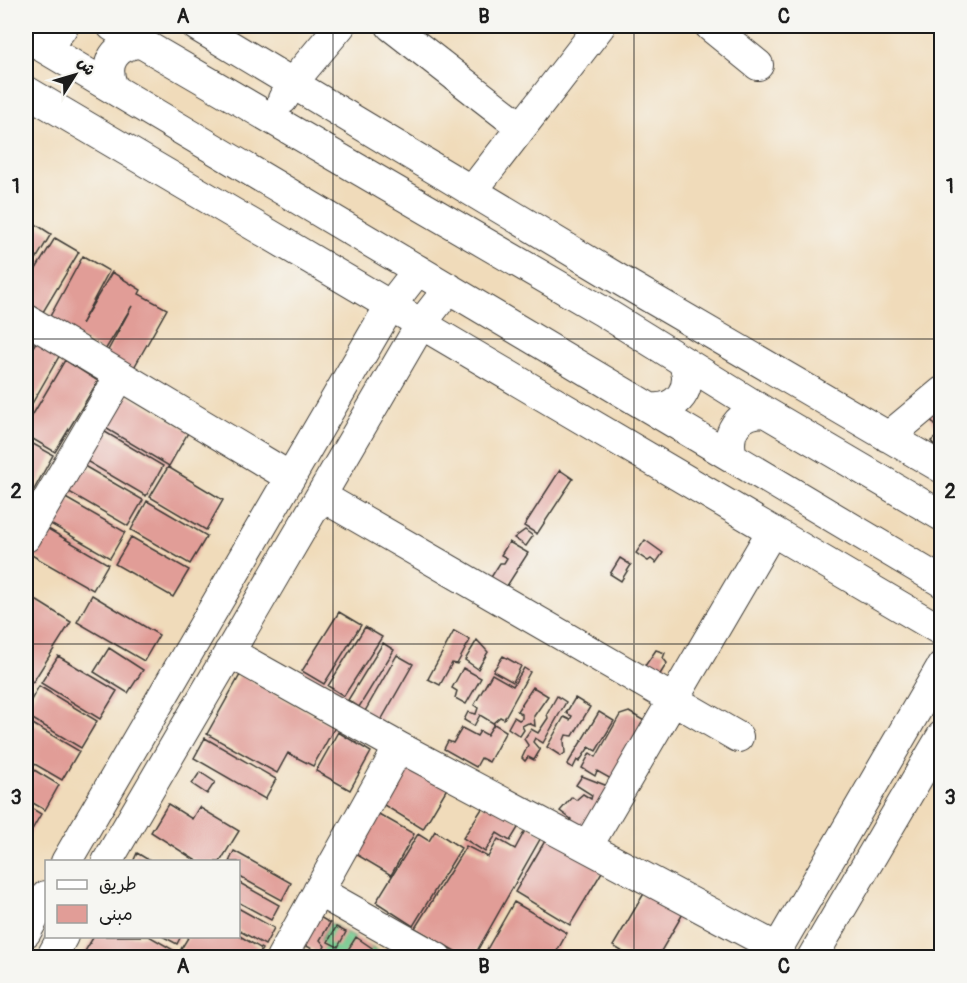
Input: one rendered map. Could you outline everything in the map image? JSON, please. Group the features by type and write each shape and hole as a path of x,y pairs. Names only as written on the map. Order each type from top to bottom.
{"street":[{"path":"31,40 51,39 63,26"},
{"path":"112,26 602,311 683,362 942,516"},
{"path":"197,26 620,280 942,468"},
{"path":"270,119 293,82 340,26"},
{"path":"391,26 521,127"},
{"path":"473,190 600,26"},
{"path":"710,26 758,65"},
{"path":"31,40 942,582"},
{"path":"112,87 108,71 113,56 125,45 141,43"},
{"path":"26,91 942,631"},
{"path":"219,205 245,166"},
{"path":"67,860 390,306 418,270"},
{"path":"602,311 620,280"},
{"path":"108,860 421,324 449,288"},
{"path":"26,319 290,477"},
{"path":"650,408 666,408 674,404 684,393 688,377 683,362"},
{"path":"563,408 588,372"},
{"path":"26,537 120,376"},
{"path":"888,437 942,392"},
{"path":"732,457 729,440 735,424 748,414 765,411"},
{"path":"321,496 738,737"},
{"path":"587,847 772,531"},
{"path":"230,652 399,747 587,847 774,953 942,666"},
{"path":"812,957 942,736"},
{"path":"281,957 399,747"},
{"path":"318,891 436,957"},
{"path":"26,932 45,898"},
{"path":"51,957 62,938"}],"green space":[{"path":"330,923 387,957 311,958"}],"building":[{"path":"26,218 51,234 26,276"},
{"path":"55,238 79,252 43,312 26,301 26,285"},
{"path":"83,256 109,271 81,324 112,272 141,290 139,294 167,309 132,371 105,356 132,306 104,352 48,320"},
{"path":"37,340 61,353 26,414 26,359"},
{"path":"65,360 98,381 55,452 26,435 26,426"},
{"path":"121,392 189,431 169,466 102,426"},
{"path":"942,395 942,451 940,452 931,441 941,433 922,408"},
{"path":"100,429 163,466 146,496 83,459"},
{"path":"26,440 53,455 26,504"},
{"path":"79,463 143,500 128,526 64,489"},
{"path":"168,467 223,500 206,530 150,497"},
{"path":"560,470 573,479 537,534 524,526"},
{"path":"62,496 125,532 110,558 47,522"},
{"path":"147,501 207,536 190,564 131,530"},
{"path":"43,526 108,564 93,590 28,553"},
{"path":"525,530 533,536 526,546 514,538"},
{"path":"131,537 189,570 173,597 115,564"},
{"path":"645,540 663,553 656,563 636,553"},
{"path":"509,542 528,553 503,592 488,582 500,563 504,563 507,558 501,555"},
{"path":"620,558 631,565 621,581 610,574"},
{"path":"26,594 71,622 33,682 26,677"},
{"path":"92,595 159,635 144,661 77,622"},
{"path":"339,612 361,625 324,684 302,671"},
{"path":"365,627 382,637 344,696 328,686"},
{"path":"454,631 470,640 457,664 452,663 440,685 428,679"},
{"path":"477,640 488,652 478,669 465,660"},
{"path":"383,643 394,650 359,707 348,700"},
{"path":"109,648 143,670 128,693 94,672"},
{"path":"656,650 665,653 663,658 667,663 659,676 638,676"},
{"path":"397,655 413,664 380,722 364,713"},
{"path":"58,656 117,691 100,719 41,683"},
{"path":"503,656 521,666 513,682 493,671"},
{"path":"463,668 481,678 466,704 455,698 457,691 452,688"},
{"path":"524,668 530,672 504,719 500,717 493,723 480,715 474,726 464,720 468,712 476,714 478,708 474,705 492,674 513,686"},
{"path":"240,675 335,727 313,766 288,753 277,773 207,734"},
{"path":"39,686 97,721 81,748 26,715 26,709"},
{"path":"533,687 548,696 534,716 535,726 528,723 522,726 524,730 520,736 508,728 514,717 519,720 522,718 522,714 517,711"},
{"path":"557,696 566,702 543,743 535,738 533,742 540,750 534,760 528,757 525,761 522,758 528,745 524,739 531,729 538,733 548,718 547,714"},
{"path":"575,698 590,707 573,736 566,735 565,753 561,756 547,747 564,717 570,720 572,716 566,713"},
{"path":"599,712 614,721 596,751 589,747 573,768 567,765"},
{"path":"629,712 653,726 620,784 597,771 595,776 582,768 590,753 596,757 620,715"},
{"path":"26,720 79,751 62,780 26,759"},
{"path":"494,724 506,731 489,762 481,758 476,767 444,749 448,741 453,743 462,728 477,736 480,731 487,735"},
{"path":"338,732 371,752 350,790 316,771"},
{"path":"205,738 276,779 265,799 194,758"},
{"path":"405,759 449,785 423,829 379,802"},
{"path":"26,765 59,785 45,810 26,799"},
{"path":"200,772 215,782 207,794 192,784"},
{"path":"582,776 615,789 586,844 570,823 571,819 560,811 572,797 576,800 583,794 591,799 592,795 576,785"},
{"path":"487,801 521,823 510,841 497,833 485,852 463,838"},
{"path":"168,804 192,819 199,807 239,831 221,860 195,860 151,832"},
{"path":"26,805 41,814 26,840"},
{"path":"377,813 414,834 391,875 354,853"},
{"path":"528,825 543,834 473,958 467,958 415,928 466,846 488,857 498,839 515,849"},
{"path":"435,831 461,848 413,926 376,902 418,834 429,841"},
{"path":"549,834 605,867 570,925 515,892"},
{"path":"234,851 291,883 282,900 240,877 240,860 230,860"},
{"path":"137,853 149,860 134,860"},
{"path":"240,883 279,905 271,920 240,903"},
{"path":"646,890 684,912 657,958 633,958 613,946"},
{"path":"514,902 567,933 553,958 482,958"},
{"path":"240,909 274,928 265,945 240,931"},
{"path":"318,916 330,923 320,940 325,946 321,954 303,944"},
{"path":"336,927 346,932 338,947 328,942"},
{"path":"240,936 262,949 257,958 196,958 181,949 188,938 240,938"},
{"path":"356,937 372,948 365,958 346,958 344,956"},
{"path":"93,938 152,938 175,951 171,958 81,958"},
{"path":"166,938 180,938 177,944"}]}
